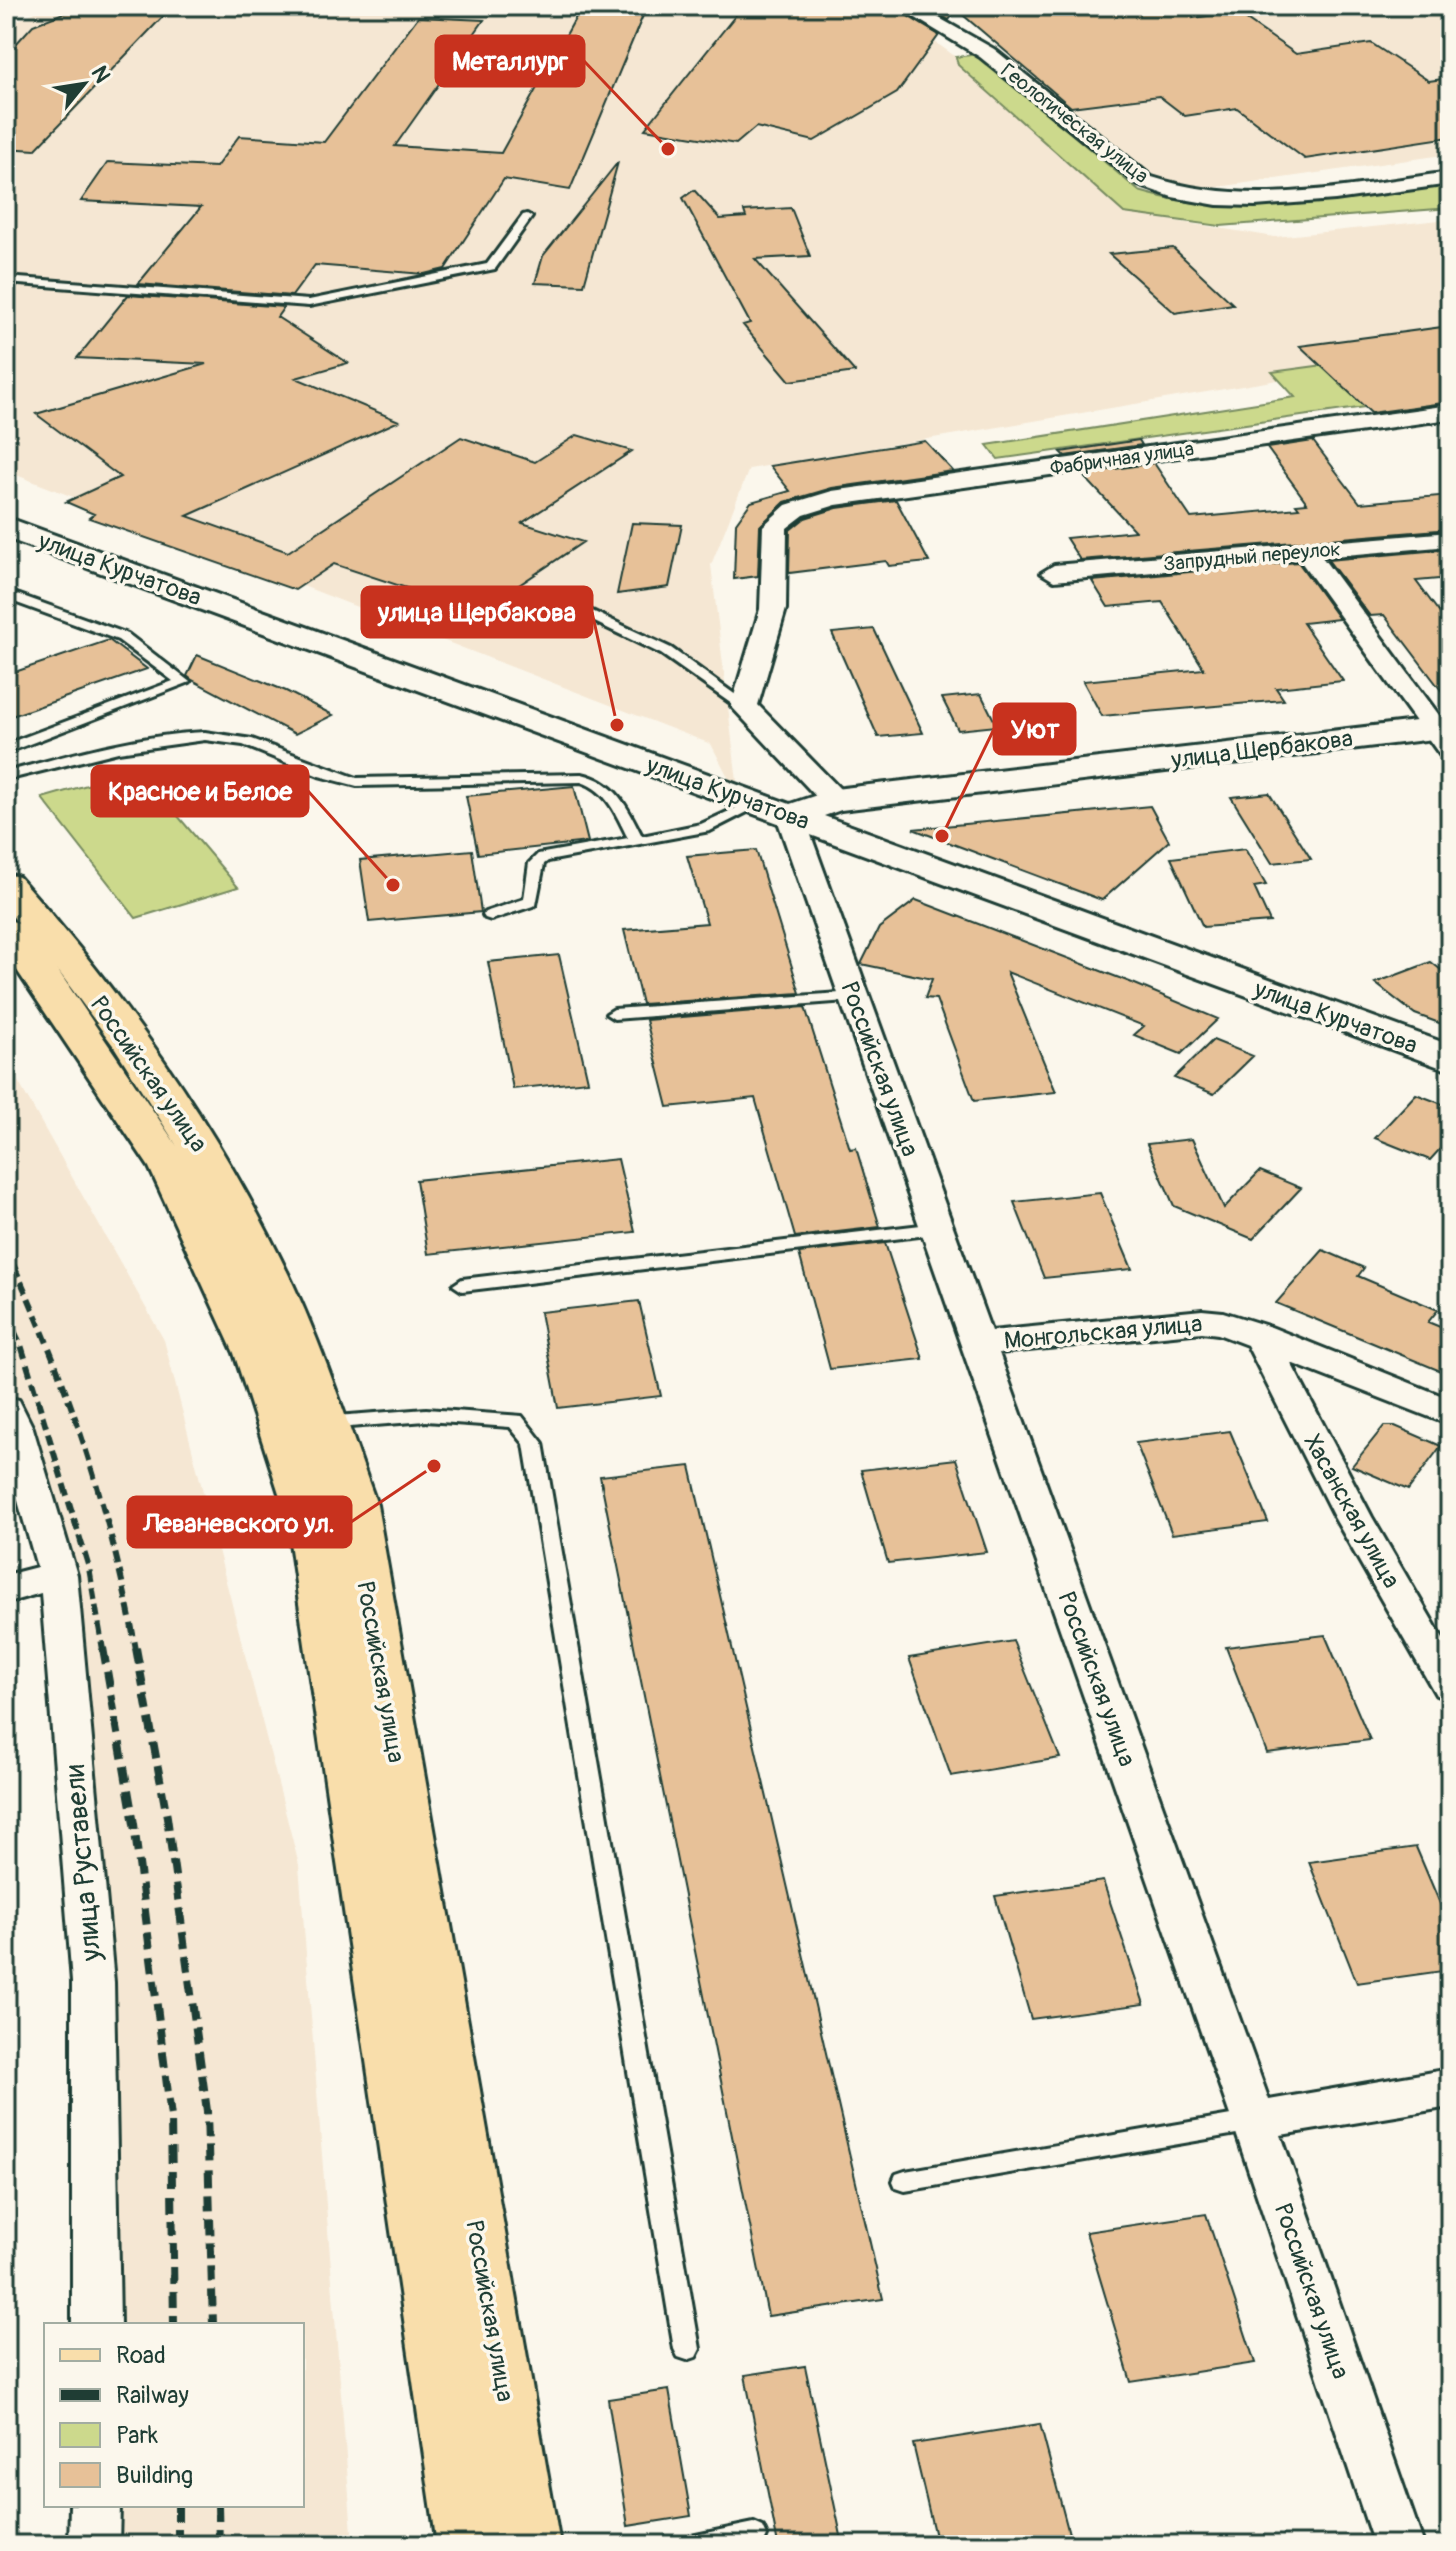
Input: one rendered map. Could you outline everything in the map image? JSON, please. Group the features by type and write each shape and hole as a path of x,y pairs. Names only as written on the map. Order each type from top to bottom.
{"main road":[{"name":"Российская улица","path":"6,885 60,944 207,1157 296,1344 353,1505 528,2545"},
{"name":"Российская улица","path":"6,931 27,954 170,1167 257,1353 310,1515 469,2545"}],"street":[{"name":"Геологическая улица","path":"905,6 987,53 1145,181 1171,192 1261,200 1450,178"},
{"name":"Фабричная улица","path":"744,706 773,609 775,526 795,510 832,498 1450,412"},
{"name":"улица Курчатова","path":"6,527 1450,1059"},
{"name":"Запрудный переулок","path":"1054,573 1450,539"},
{"path":"1305,551 1445,735"},
{"path":"744,706 835,800"},
{"name":"улица Щербакова","path":"773,810 835,800 1445,735"},
{"name":"Российская улица","path":"773,810 854,997 938,1229 1254,2121 1399,2545"},
{"name":"Монгольская улица","path":"978,1344 1202,1321 1223,1323 1450,1413"},
{"name":"Хасанская улица","path":"1259,1335 1353,1517 1450,1685"},
{"name":"улица Руставели","path":"6,1409 15,1428 58,1575 93,1982 96,2323"},
{"path":"6,1589 58,1575"},
{"path":"1254,2121 1450,2088"},
{"path":"94,2545 95,2507"}],"lane":[{"path":"6,280 309,303 491,267 527,217"},
{"path":"6,594 123,637 183,682 6,749"},
{"path":"556,598 666,651 744,706"},
{"path":"6,776 149,743 227,738 259,745 332,778 357,782 582,778 597,781 609,788 637,841"},
{"path":"491,915 531,902 537,863 543,857 705,828 773,810"},
{"path":"614,1014 854,997"},
{"path":"462,1285 938,1229"},
{"path":"324,1423 426,1415 515,1421 533,1443 687,2349"},
{"path":"905,2181 1254,2121"},
{"path":"700,2545 754,2536"}],"shaded area":[{"path":"48,6 885,6 956,57 1124,213 1275,237 1450,219 1450,351 749,469 711,565 739,798 711,744 6,471 6,26"},
{"path":"974,6 1450,6 1450,154 1197,190 1160,184 1015,60 1033,58"},
{"path":"6,1060 164,1340 299,1865 353,2545 110,2545 109,2507 304,2507 304,2323 107,2323 100,1886 6,1378"}],"green space":[{"path":"978,54 1139,191 1215,205 1254,206 1333,200 1450,185 1450,208 1220,226 1124,213 958,65 956,57"},
{"path":"1450,348 1450,395 998,459 987,445 1295,397 1272,372"},
{"path":"139,770 238,887 136,918 42,798"}],"building":[{"path":"81,6 173,6 35,150 6,148 6,55 33,25"},
{"path":"582,6 647,6 570,190 504,179 445,269 424,274 315,265 292,296 138,284 201,207 81,201 108,162 216,167 239,136 324,142 418,17 484,20 395,146 501,153"},
{"path":"743,6 891,6 939,35 897,93 814,141 756,127 736,144 645,129"},
{"path":"953,6 1193,6 1193,18 1235,12 1296,54 1371,43 1429,81 1450,78 1450,137 1305,159 1237,108 1185,116 1159,96 1071,107 957,10 949,20 934,12 956,9"},
{"path":"618,162 584,285 535,283 543,256"},
{"path":"694,190 720,219 746,217 744,211 791,208 810,256 755,259 855,372 790,381 743,325 750,323 683,198"},
{"path":"1173,248 1233,304 1175,313 1109,254"},
{"path":"128,295 284,307 277,317 348,363 296,378 399,421 187,516 288,552 461,437 535,462 577,435 632,451 522,523 583,542 479,612 334,564 295,590 89,518 94,514 66,502 120,477 36,414 206,364 77,358"},
{"path":"1450,326 1450,402 1371,413 1300,346"},
{"path":"1139,440 1142,445 1065,456 1061,452"},
{"path":"925,441 953,471 832,488 785,502 760,526 758,576 734,579 736,523 751,502 790,491 770,466"},
{"path":"1313,441 1360,503 1450,495 1450,529 1080,560 1066,538 1135,531 1082,474 1154,463 1191,518 1299,508 1296,504 1307,503 1267,448"},
{"path":"896,500 929,562 889,566 886,561 789,573 790,530 805,518 837,508"},
{"path":"632,523 682,525 669,587 617,594"},
{"path":"1450,549 1450,578 1416,581 1450,627 1450,702 1384,615 1370,616 1328,560"},
{"path":"1298,562 1339,619 1303,623 1343,681 1276,688 1284,700 1102,716 1083,681 1204,669 1162,602 1108,607 1092,581"},
{"path":"874,629 923,733 878,737 832,633"},
{"path":"109,640 147,669 6,718 6,675"},
{"path":"197,655 286,691 333,715 295,734 187,676"},
{"path":"981,694 997,726 958,730 942,698"},
{"path":"574,786 588,842 478,854 466,796"},
{"path":"1269,793 1311,859 1272,863 1231,797"},
{"path":"1150,806 1169,841 1102,900 913,829"},
{"path":"1245,849 1266,885 1254,887 1270,922 1203,927 1171,858"},
{"path":"472,850 481,912 369,922 360,860"},
{"path":"756,850 800,993 642,1004 624,930 707,923 687,856"},
{"path":"916,900 1218,1019 1181,1054 1134,1035 1144,1026 1007,972 1056,1092 974,1101 936,999 925,998 932,979 861,964 879,928"},
{"path":"559,955 588,1081 513,1089 488,962"},
{"path":"1431,962 1450,977 1450,1027 1415,1014 1375,983"},
{"path":"805,1007 850,1149 856,1148 880,1227 795,1237 755,1098 668,1107 646,1020"},
{"path":"1213,1040 1253,1056 1214,1094 1174,1078"},
{"path":"1416,1094 1450,1107 1450,1138 1430,1160 1375,1138"},
{"path":"1192,1139 1224,1208 1260,1171 1301,1188 1253,1239 1174,1206 1147,1144"},
{"path":"618,1159 635,1232 428,1254 416,1180"},
{"path":"1100,1193 1132,1269 1044,1278 1014,1202"},
{"path":"885,1243 923,1359 830,1369 799,1253"},
{"path":"1323,1250 1364,1268 1358,1276 1438,1310 1428,1322 1450,1331 1450,1375 1276,1303"},
{"path":"639,1301 661,1396 558,1408 540,1312"},
{"path":"1384,1426 1395,1426 1441,1446 1408,1490 1352,1466"},
{"path":"1230,1431 1268,1522 1172,1534 1136,1443"},
{"path":"956,1459 987,1552 888,1563 861,1470"},
{"path":"690,1466 883,2299 768,2316 600,1476"},
{"path":"1325,1635 1370,1740 1267,1753 1226,1647"},
{"path":"1013,1641 1060,1758 951,1776 909,1658"},
{"path":"1416,1847 1450,1927 1450,1970 1357,1983 1309,1862"},
{"path":"1103,1881 1144,2004 1031,2019 995,1896"},
{"path":"1206,2214 1255,2363 1131,2382 1086,2232"},
{"path":"805,2366 843,2545 778,2545 745,2375"},
{"path":"669,2390 691,2516 628,2526 608,2399"},
{"path":"1040,2424 1072,2545 937,2545 913,2444"}],"railway":[{"path":"6,1249 48,1346 84,1445 114,1547 136,1650"},
{"path":"6,1314 21,1345 89,1568 103,1650"},
{"path":"103,1648 134,1824 171,2117 174,2323"},
{"path":"136,1648 167,1817 207,2111 213,2323"},
{"path":"178,2507 178,2545"},
{"path":"218,2507 219,2545"}],"place":[{"name":"Металлург","path":"668,149"},
{"name":"улица Щербакова","path":"617,725"},
{"name":"Уют","path":"942,836"},
{"name":"Красное и Белое","path":"393,885"},
{"name":"Леваневского ул.","path":"434,1466"}]}
